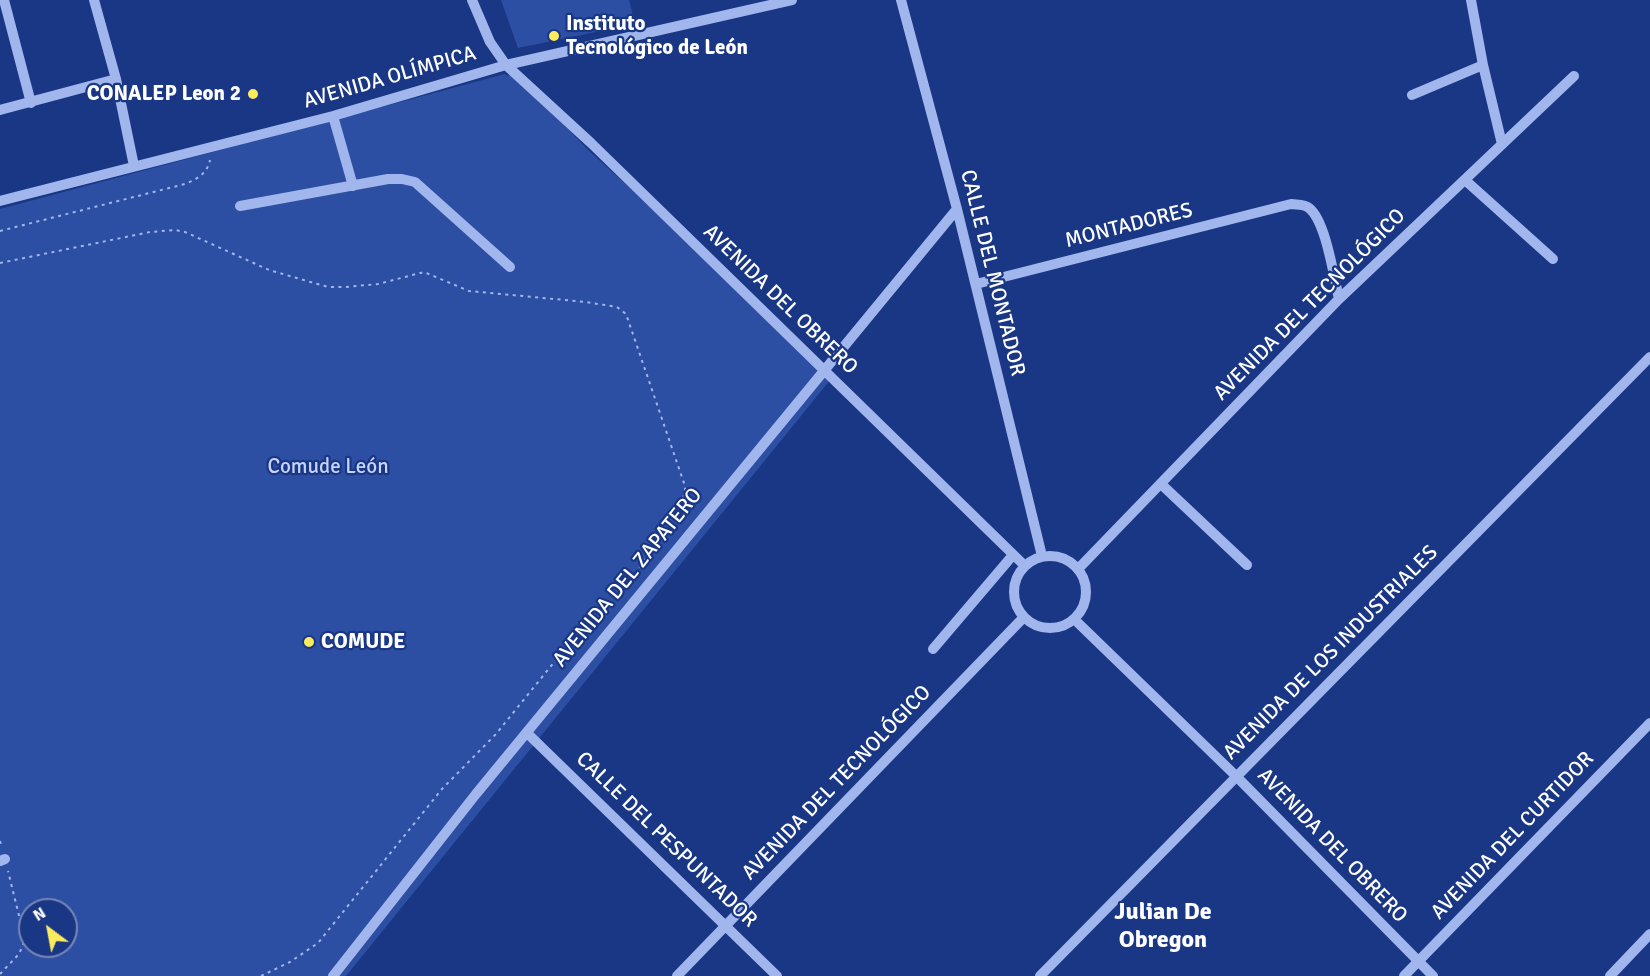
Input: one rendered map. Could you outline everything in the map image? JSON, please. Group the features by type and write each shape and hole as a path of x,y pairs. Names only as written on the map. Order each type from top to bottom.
{"street":[{"path":"4,0 31,103"},
{"path":"94,0 116,79 134,166"},
{"name":"AVENIDA DEL OBRERO","path":"472,0 490,42 506,64 591,143 1024,566"},
{"name":"AVENIDA OLÍMPICA","path":"0,201 333,116 506,64 792,0"},
{"name":"CALLE DEL MONTADOR","path":"901,0 957,209 1042,556"},
{"path":"1471,0 1483,65 1502,144"},
{"path":"1412,95 1483,65"},
{"name":"AVENIDA DEL TECNOLÓGICO","path":"1079,568 1340,299 1574,76"},
{"path":"0,110 116,79"},
{"path":"333,116 353,186"},
{"path":"240,206 388,179 402,179 415,182 510,267"},
{"path":"1465,180 1553,259"},
{"name":"MONTADORES","path":"976,284 1291,204 1303,205 1317,217 1323,229 1340,299"},
{"name":"AVENIDA DEL ZAPATERO","path":"333,976 476,794 957,209"},
{"name":"AVENIDA DE LOS INDUSTRIALES","path":"1040,976 1650,357"},
{"path":"1161,483 1247,565"},
{"path":"933,649 1013,555"},
{"path":"1055,555 1079,568 1087,589 1082,611 1065,625 1054,628 1043,628 1033,624 1017,608 1014,597 1014,586 1024,566 1042,556 1055,555"},
{"name":"AVENIDA DEL TECNOLÓGICO","path":"676,976 1024,617"},
{"name":"AVENIDA DEL OBRERO","path":"1074,619 1236,776 1433,976"},
{"name":"AVENIDA DEL CURTIDOR","path":"1404,976 1650,723"},
{"name":"CALLE DEL PESPUNTADOR","path":"527,733 777,976"},
{"path":"1610,976 1650,934"}],"path":[{"path":"0,231 195,180 208,167 213,146"},
{"path":"0,263 150,232 175,230 185,232 269,270 328,287 378,284 424,272 469,291 617,307 626,314 685,486 685,494 622,596"},
{"path":"261,976 290,962 318,943 442,789 496,734 572,640 591,620 604,616 610,611"},
{"path":"0,841 2,860 25,940 20,954 0,974"}],"green space":[{"name":"Instituto Tecnológico de León","path":"501,0 629,0 635,24 518,48"},
{"name":"COMUDE","path":"515,73 588,150 835,374 346,976 0,976 0,209 505,74 507,76"}],"place":[{"name":"Instituto Tecnológico de León","path":"554,36"},
{"name":"CONALEP Leon 2","path":"253,94"},
{"name":"COMUDE","path":"309,642"}],"district":[{"name":"Julian De Obregon","path":"1163,927"}],"park label":[{"name":"Comude León","path":"328,467"}]}
